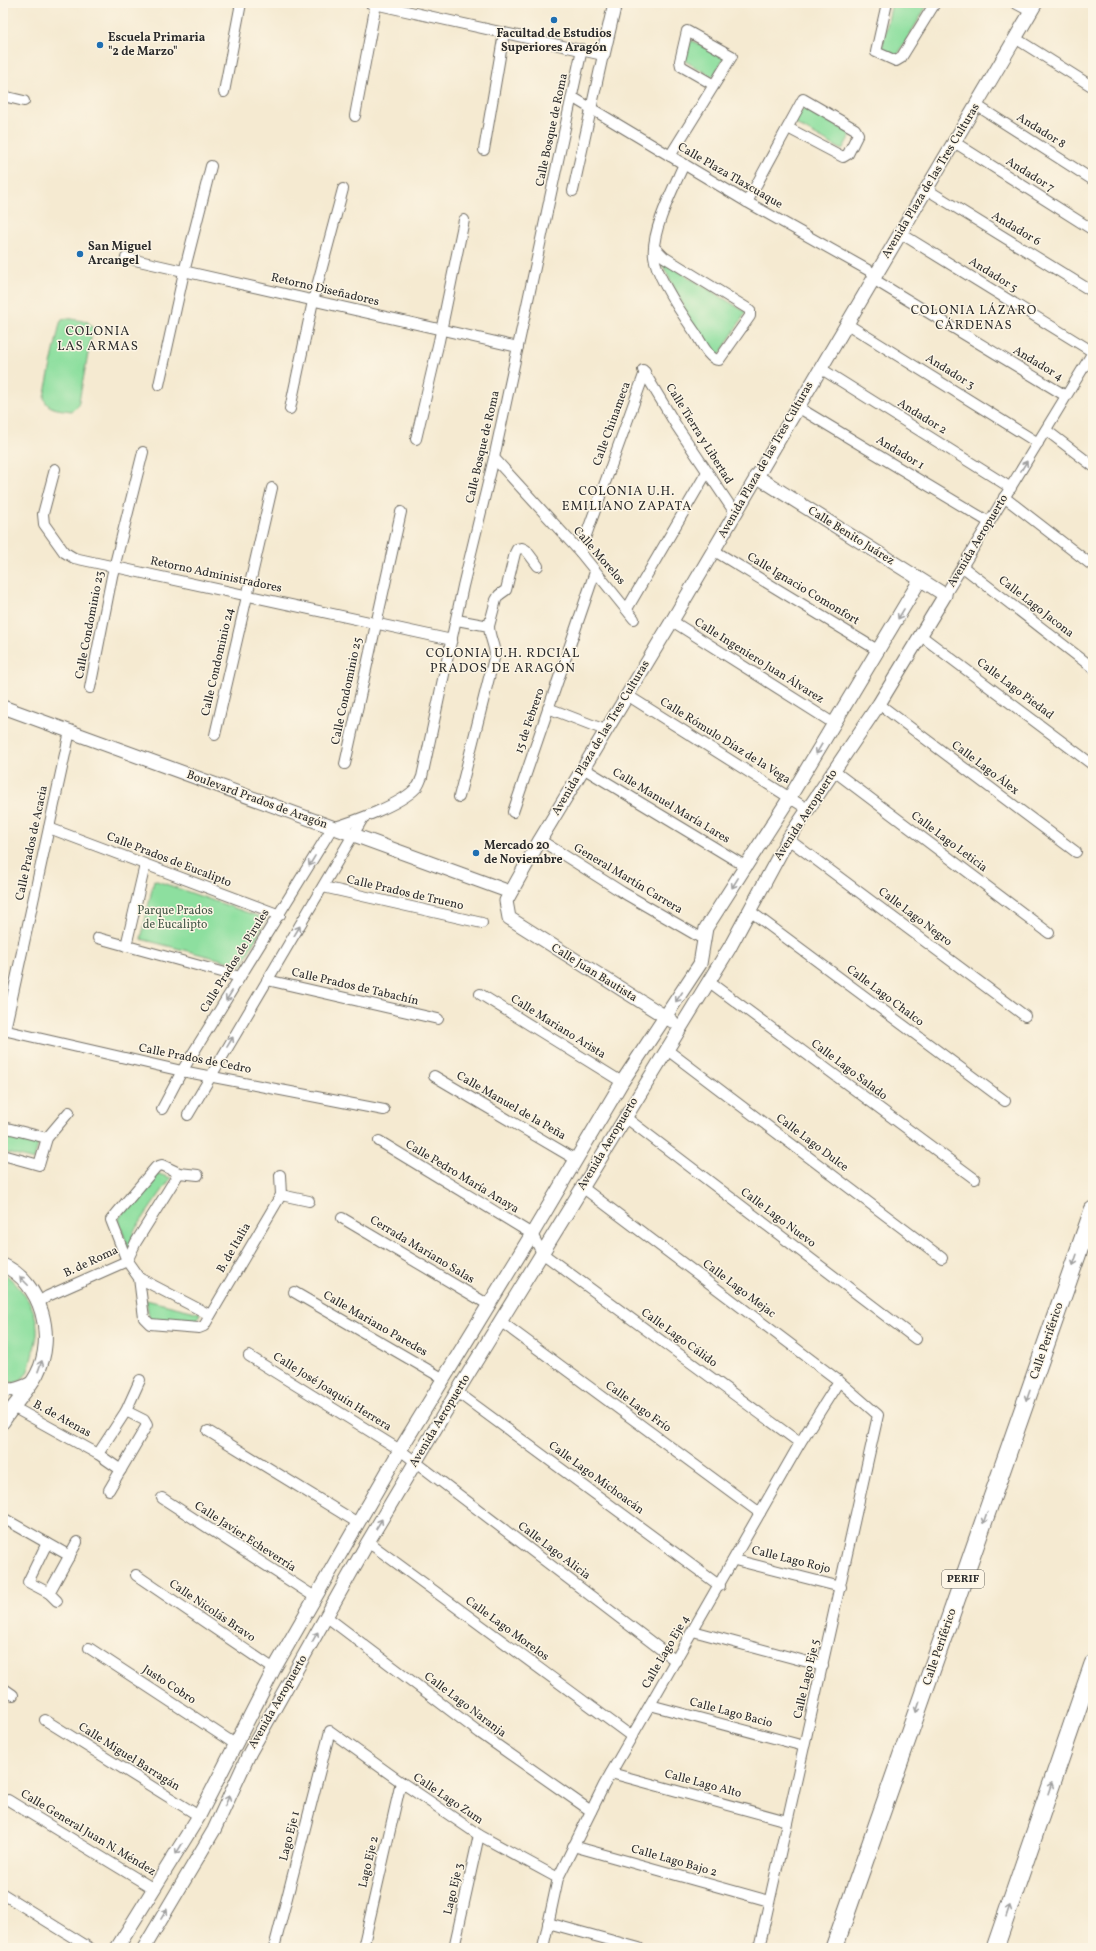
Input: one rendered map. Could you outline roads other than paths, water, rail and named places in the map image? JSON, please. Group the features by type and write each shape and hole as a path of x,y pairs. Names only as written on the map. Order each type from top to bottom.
{"highway":[{"name":"Calle Periférico","path":"834,1948 1093,1210"},
{"path":"995,1948 1093,1664"}],"street":[{"path":"224,92 241,3"},
{"path":"573,191 615,3"},
{"path":"887,3 876,52 896,61 901,58 935,3"},
{"path":"1015,3 1033,7"},
{"path":"355,116 373,4 582,49 603,55"},
{"name":"Avenida Plaza de las Tres Culturas","path":"509,918 506,901 510,892 1033,7"},
{"path":"670,156 732,56 687,31 680,61 681,66 714,85"},
{"path":"484,150 504,33"},
{"path":"1015,38 1093,87"},
{"name":"Calle Bosque de Roma","path":"332,828 363,818 408,794 418,788 422,778 452,640 458,620 463,586 494,458 582,49"},
{"path":"3,96 24,101"},
{"name":"Calle Plaza Tlaxcuaque","path":"572,97 874,277"},
{"path":"748,202 803,99 855,129 858,134 848,154 842,157 788,128"},
{"name":"Andador 8","path":"976,105 1093,180"},
{"name":"Andador 7","path":"954,142 1093,230"},
{"path":"654,247 664,257 750,310 750,316 719,360 712,358 669,291 656,264 654,247 658,229 684,164"},
{"path":"159,385 184,272 211,166"},
{"path":"290,409 313,300 343,189"},
{"name":"Andador 6","path":"926,189 1093,292"},
{"path":"416,439 464,220"},
{"name":"Andador 5","path":"900,234 1091,358"},
{"name":"Retorno Diseñadores","path":"126,258 518,347"},
{"name":"Andador 4","path":"874,277 1066,396"},
{"name":"Andador 3","path":"847,324 1038,443"},
{"name":"Avenida Aeropuerto","path":"144,1948 214,1830 238,1775 368,1542 457,1392 750,911 788,839 809,810 879,704 1004,497 1091,358"},
{"name":"Andador 2","path":"820,368 1011,488"},
{"name":"Calle Tierra y Libertad","path":"643,370 707,472 735,513"},
{"name":"Calle Chinameca","path":"580,552 643,370"},
{"name":"Andador 1","path":"796,406 989,522"},
{"path":"1046,430 1093,466"},
{"name":"Calle Condominio 23","path":"90,688 114,567 143,452"},
{"name":"Calle Morelos","path":"494,458 580,552 634,618"},
{"name":"Retorno Administradores","path":"55,469 43,514 44,524 64,552 74,558 452,640"},
{"path":"627,609 707,472"},
{"name":"Calle Benito Juárez","path":"756,476 945,595"},
{"name":"Calle Condominio 24","path":"215,735 246,595 272,488"},
{"path":"1004,497 1093,566"},
{"name":"Calle Condominio 25","path":"345,764 401,512"},
{"path":"458,797 495,654 489,635 489,626 496,600 499,595 506,590 517,549 522,548 526,550 538,566"},
{"name":"Calle Ignacio Comonfort","path":"713,550 879,651"},
{"name":"Calle Lago Jacona","path":"963,567 1093,668"},
{"name":"15 de Febrero","path":"513,812 595,572"},
{"name":"Avenida Aeropuerto","path":"119,1947 199,1816 274,1669 400,1450 532,1234 575,1159 622,1082 700,964 706,928 790,797 833,723 879,651 920,580"},
{"path":"458,620 489,626"},
{"name":"Calle Ingeniero Juan Álvarez","path":"672,620 833,723"},
{"name":"Calle Lago Piedad","path":"920,635 1093,765"},
{"name":"Calle Rómulo Díaz de la Vega","path":"627,695 809,810"},
{"name":"Calle Lago Álex","path":"879,704 1076,852"},
{"name":"Boulevard Prados de Aragón","path":"3,707 70,730 332,828 510,892"},
{"path":"548,708 605,730"},
{"name":"Calle Prados de Acacia","path":"4,1030 70,730"},
{"name":"Calle Manuel María Lares","path":"583,768 745,866"},
{"name":"Calle Lago Leticia","path":"834,771 1049,933"},
{"name":"Calle Bosque de Roma","path":"352,835 363,818"},
{"name":"Calle Prados de Eucalipto","path":"49,828 280,915"},
{"name":"Calle Prados de Pirules","path":"162,1109 182,1071 280,915 332,828"},
{"path":"188,1115 323,887 352,835"},
{"name":"Calle Lago Negro","path":"788,839 1025,1016"},
{"name":"General Martín Carrera","path":"540,840 622,892 703,939"},
{"path":"126,946 145,865"},
{"name":"Calle Prados de Trueno","path":"323,887 482,923"},
{"name":"Calle Lago Chalco","path":"750,911 1005,1101"},
{"name":"Calle Juan Bautista","path":"509,918 680,1027"},
{"path":"98,938 240,978"},
{"name":"Calle Prados de Tabachín","path":"267,980 438,1019"},
{"name":"Calle Lago Salado","path":"708,981 975,1179"},
{"name":"Calle Mariano Arista","path":"480,994 622,1082"},
{"name":"Calle Prados de Cedro","path":"4,1030 182,1071 384,1110"},
{"name":"Calle Lago Dulce","path":"666,1049 942,1258"},
{"name":"Calle Manuel de la Peña","path":"434,1076 575,1159"},
{"path":"3,1155 39,1164 47,1138 69,1112"},
{"name":"Calle Lago Nuevo","path":"625,1117 916,1339"},
{"path":"3,1127 47,1138"},
{"name":"Calle Pedro María Anaya","path":"379,1141 532,1234"},
{"name":"B. de Italia","path":"179,1172 162,1165 156,1167 112,1218 111,1223 127,1260 138,1278 144,1318 147,1322 201,1328 204,1326 281,1195"},
{"path":"179,1172 198,1175"},
{"name":"B. de Roma","path":"39,1302 48,1296 127,1260 136,1242 179,1172"},
{"path":"280,1175 281,1195 309,1201"},
{"name":"Calle Lago Mejac","path":"582,1187 839,1381 878,1415"},
{"name":"Cerrada Mariano Salas","path":"342,1218 489,1305"},
{"path":"532,1234 542,1253"},
{"name":"Calle Lago Cálido","path":"542,1253 800,1443"},
{"path":"3,1265 10,1268 27,1283 39,1302 43,1316 44,1348 41,1364 31,1384 3,1422"},
{"path":"138,1278 210,1315"},
{"name":"Calle Mariano Paredes","path":"294,1292 444,1379"},
{"name":"Calle Lago Frío","path":"500,1321 760,1513"},
{"name":"Calle José Joaquín Herrera","path":"249,1356 400,1450 416,1462"},
{"name":"B. de Atenas","path":"98,1454 126,1412 140,1380"},
{"name":"Calle Lago Eje 4","path":"543,1948 558,1878 591,1810 631,1736 735,1560 800,1443 839,1381"},
{"path":"3,1388 8,1390 17,1390 31,1384"},
{"name":"Calle Lago Michoacán","path":"457,1392 720,1586"},
{"name":"B. de Atenas","path":"13,1407 98,1454 121,1470"},
{"path":"109,1490 147,1423 126,1412"},
{"name":"Calle Lago Eje 5","path":"759,1948 878,1415"},
{"path":"208,1431 358,1524"},
{"name":"Calle Lago Alicia","path":"416,1462 676,1661"},
{"name":"Calle Javier Echeverría","path":"162,1498 315,1597"},
{"path":"3,1518 70,1556"},
{"path":"49,1593 78,1542"},
{"name":"Calle Lago Morelos","path":"368,1542 631,1736"},
{"path":"47,1543 28,1582 49,1593 57,1601"},
{"name":"Calle Lago Rojo","path":"735,1560 841,1586"},
{"name":"Calle Nicolás Bravo","path":"136,1575 274,1669"},
{"name":"Calle Lago Naranja","path":"327,1617 480,1734 591,1810"},
{"path":"693,1631 823,1666"},
{"name":"Justo Cobro","path":"89,1648 235,1744"},
{"path":"3,1688 13,1694"},
{"name":"Calle Lago Bacio","path":"650,1705 804,1746"},
{"name":"Calle Miguel Barragán","path":"45,1720 199,1816"},
{"name":"Calle Lago Zum","path":"330,1731 479,1835 558,1878"},
{"name":"Lago Eje 1","path":"274,1948 330,1731"},
{"path":"223,1768 238,1775"},
{"name":"Calle Lago Alto","path":"611,1773 787,1821"},
{"name":"Lago Eje 2","path":"363,1948 401,1782"},
{"name":"Calle General Juan N. Méndez","path":"8,1800 154,1889"},
{"name":"Lago Eje 3","path":"454,1948 479,1835"},
{"name":"Calle Lago Bajo 2","path":"573,1846 769,1901"},
{"path":"3,1894 90,1948"},
{"path":"548,1923 639,1948"}],"place":[{"name":"Facultad de Estudios Superiores Aragón","path":"554,20"},
{"name":"Escuela Primaria \"2 de Marzo\"","path":"100,45"},
{"name":"San Miguel Arcangel","path":"80,254"},
{"name":"Mercado 20 de Noviembre","path":"476,853"}],"district":[{"name":"COLONIA LÁZARO CÁRDENAS","path":"974,318"},
{"name":"COLONIA LAS ARMAS","path":"98,340"},
{"name":"COLONIA U.H. EMILIANO ZAPATA","path":"627,500"},
{"name":"COLONIA U.H. RDCIAL PRADOS DE ARAGÓN","path":"503,662"}],"park label":[{"name":"Parque Prados de Eucalipto","path":"175,918"}]}
